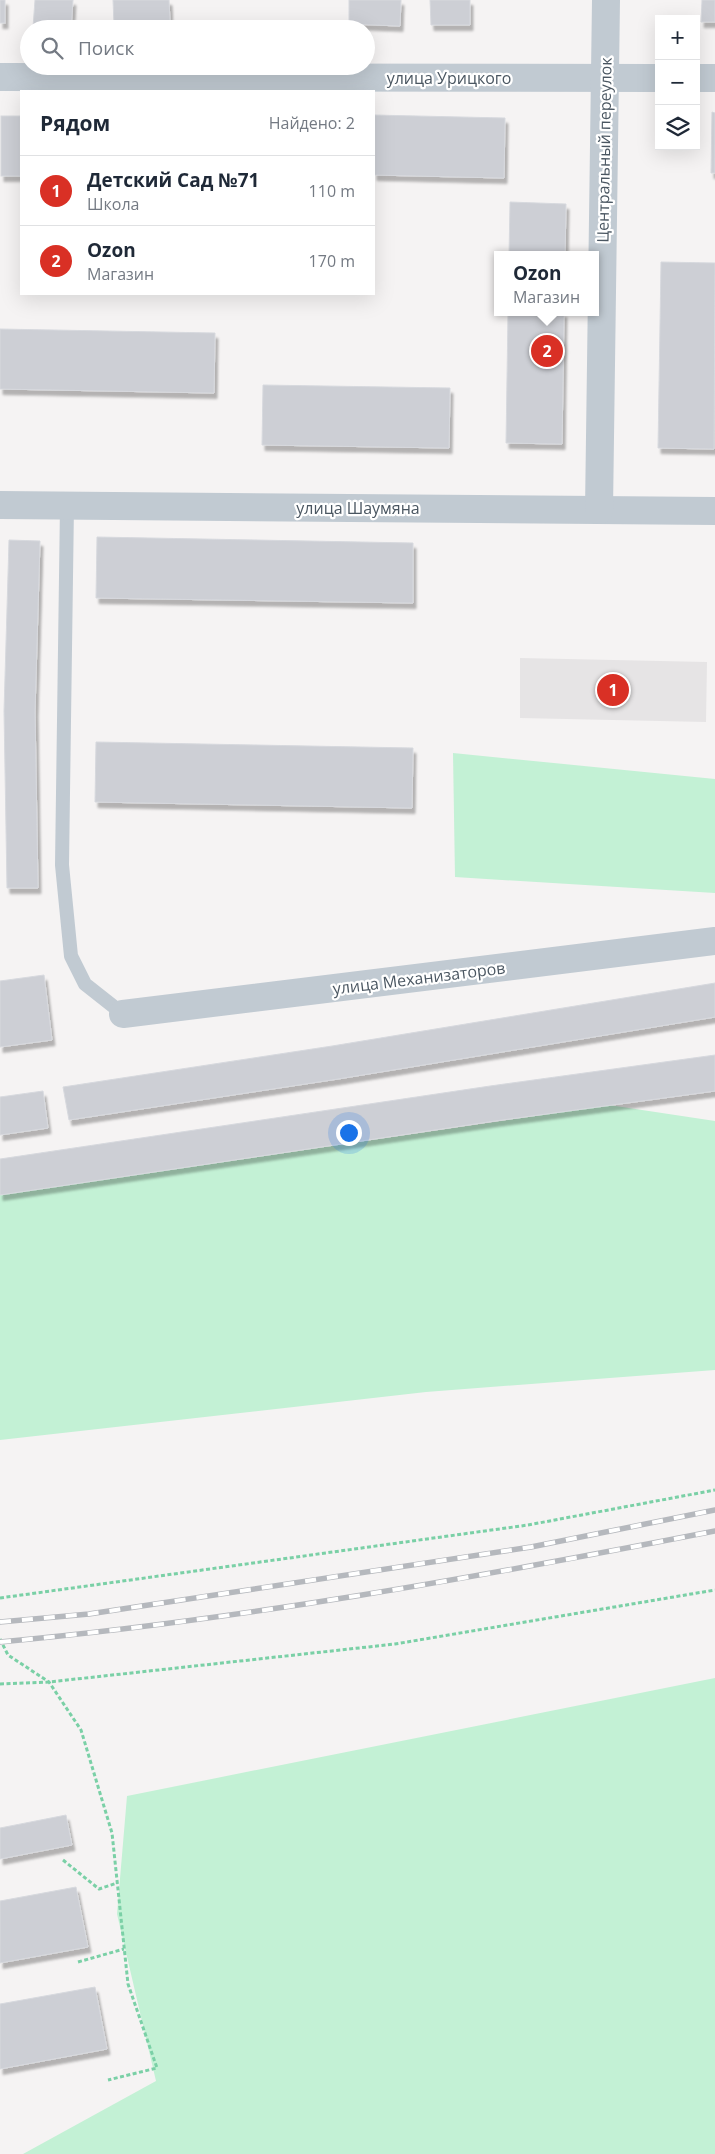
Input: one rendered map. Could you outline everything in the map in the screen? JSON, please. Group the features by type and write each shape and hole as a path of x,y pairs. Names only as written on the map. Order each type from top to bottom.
{"street":[{"name":"Центральный переулок","path":"600,510 606,0"},
{"name":"улица Урицкого","path":"0,77 655,78"},
{"path":"700,78 715,78"},
{"name":"улица Шаумяна","path":"0,505 715,511"},
{"name":"улица Механизаторов","path":"123,1014 715,941"}],"lane":[{"path":"67,506 62,865 71,956 85,984 123,1014"}],"path":[{"path":"0,1598 528,1525 715,1490"},
{"path":"0,1684 49,1682 395,1644 715,1590"},
{"path":"0,1639 8,1655 49,1682 81,1730 112,1832 128,1984 157,2068 108,2080"},
{"path":"63,1860 99,1889 117,1883"},
{"path":"78,1962 124,1949"}],"shaded area":[{"path":"520,658 707,662 706,722 520,718"}],"green space":[{"path":"453,753 715,779 715,893 455,877"},
{"path":"609,1105 715,1121 715,1370 426,1392 0,1440 0,1195"},
{"path":"715,1678 715,2154 23,2154 156,2081 117,1914 127,1796"}],"building":[{"path":"0,0 5,0 5,23 0,23"},
{"path":"35,0 73,0 72,20 34,20"},
{"path":"113,0 169,0 170,20 114,20"},
{"path":"349,0 401,0 400,26 375,25 375,20 349,20"},
{"path":"430,0 470,0 470,25 431,25"},
{"path":"702,0 715,0 715,22 701,22"},
{"path":"712,112 715,113 715,173 711,173"},
{"path":"375,115 505,118 504,178 375,175"},
{"path":"1,116 20,116 20,176 1,176"},
{"path":"510,202 566,204 565,251 509,251"},
{"path":"661,262 715,263 714,449 658,448"},
{"path":"508,316 564,316 562,444 506,443"},
{"path":"0,329 215,333 214,393 0,389"},
{"path":"263,385 450,388 449,448 262,445"},
{"path":"97,537 413,543 413,603 96,598"},
{"path":"9,540 40,541 35,711 38,888 7,888 4,711"},
{"path":"96,742 413,748 412,808 95,802"},
{"path":"44,975 52,1040 0,1047 0,981"},
{"path":"715,983 715,1017 338,1079 69,1120 63,1087 332,1046"},
{"path":"715,1055 715,1091 495,1121 0,1195 0,1159 490,1086"},
{"path":"43,1091 48,1128 0,1135 0,1097"},
{"path":"66,1815 72,1845 0,1859 0,1828"},
{"path":"76,1887 88,1947 0,1963 0,1901"},
{"path":"95,1987 107,2049 0,2069 0,2004"}],"railway":[{"path":"0,1622 89,1614 531,1547 715,1510"},
{"path":"0,1642 180,1622 269,1609 448,1581 715,1531"}],"place":[{"name":"Ozon","path":"547,351"},
{"name":"Детский Сад №71","path":"613,690"}]}
